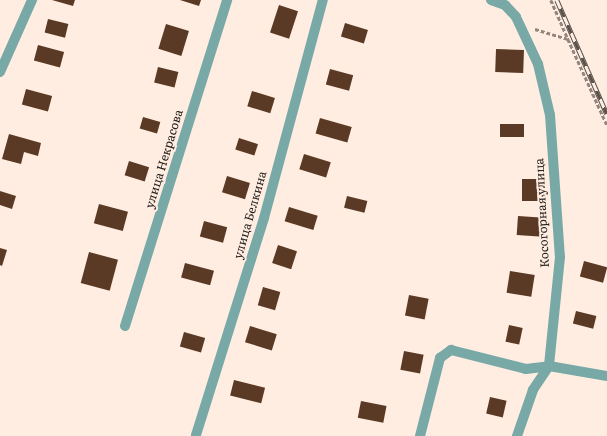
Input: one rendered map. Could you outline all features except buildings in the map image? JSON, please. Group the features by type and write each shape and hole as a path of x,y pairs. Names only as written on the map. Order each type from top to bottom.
{"street":[{"path":"0,72 32,0"},
{"name":"улица Некрасова","path":"125,326 227,0"},
{"name":"улица Белкина","path":"196,435 264,218 323,0"},
{"name":"Косогорная улица","path":"492,0 505,5 516,17 538,64 550,115 560,257 549,366 533,390 517,436"},
{"path":"420,436 440,358 451,350 526,369 549,366 607,376"}],"path":[{"path":"551,0 607,125"},
{"path":"516,17 531,27 568,39"}],"railway":[{"path":"557,0 607,114"}]}
